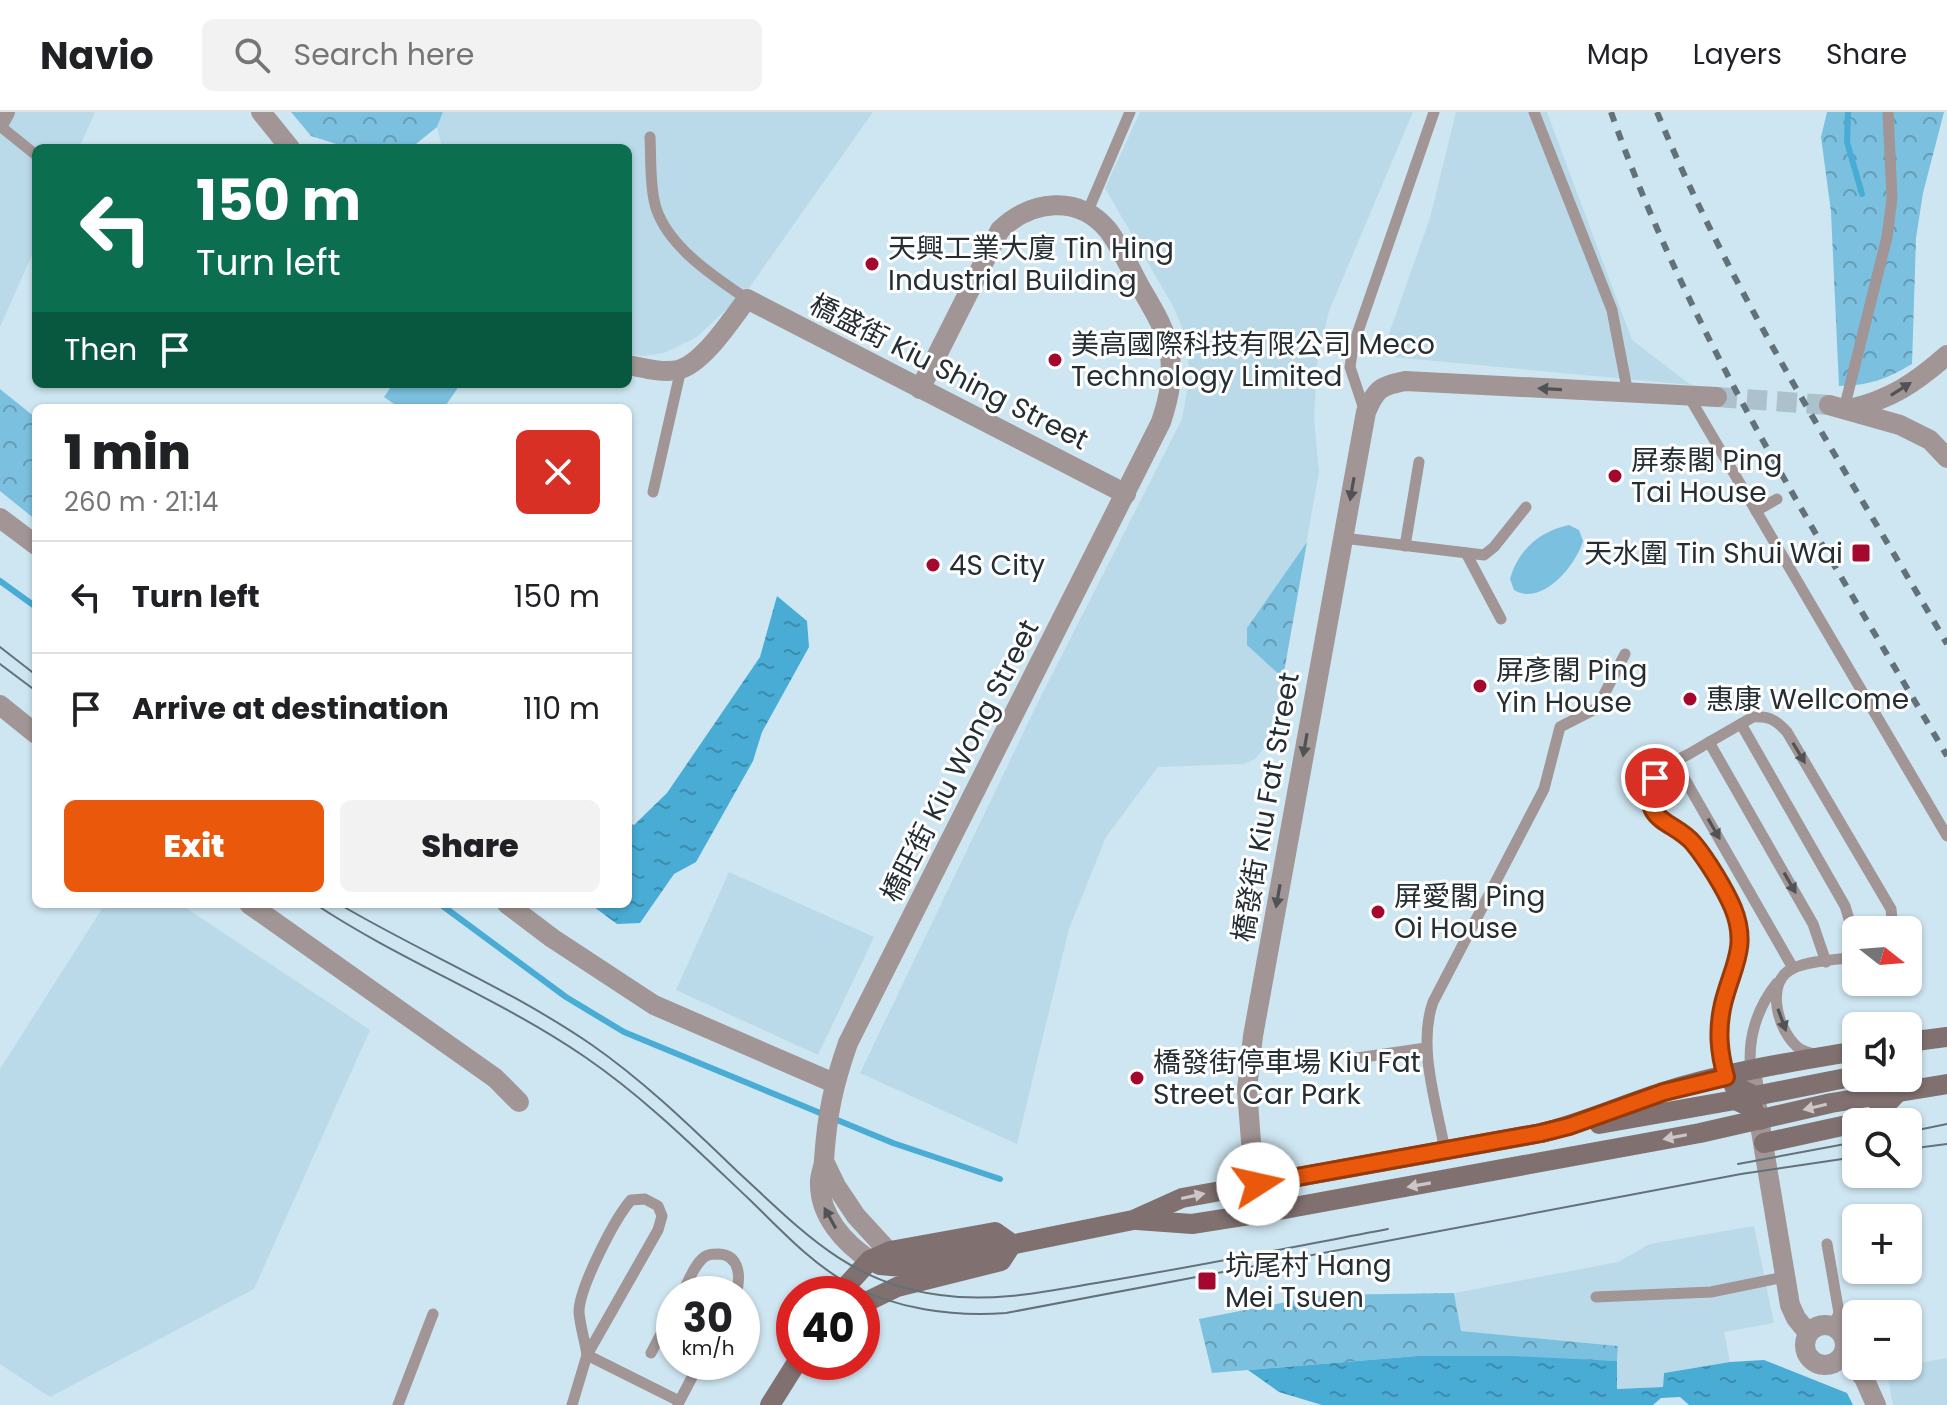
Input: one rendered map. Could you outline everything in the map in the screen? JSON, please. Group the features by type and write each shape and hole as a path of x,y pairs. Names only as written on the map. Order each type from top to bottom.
{"street":[{"path":"0,123 5,112"},
{"path":"261,112 287,144"},
{"path":"920,389 1000,230 1012,219 1040,205 1072,207 1087,213"},
{"name":"橋旺街 Kiu Wong Street","path":"870,1260 846,1241 824,1208 819,1179 833,1089 848,1043 1126,494 1169,399 1172,374 1162,325 1109,232 1087,213"},
{"path":"632,366 659,371 681,369 700,357 747,299"},
{"name":"橋盛街 Kiu Shing Street","path":"747,299 1126,494"},
{"path":"1840,408 1875,403 1896,394 1947,355"},
{"path":"1366,412 1372,397 1383,385 1405,381 1717,397"},
{"path":"1840,408 1900,425 1930,440 1947,458"},
{"name":"橋發街 Kiu Fat Street","path":"1262,1213 1247,1089 1263,981 1366,412"},
{"path":"0,518 32,542"},
{"path":"0,705 32,731"},
{"path":"255,908 495,1078 519,1102"},
{"path":"512,908 654,1005 833,1089"},
{"path":"1922,1039 1947,1031"},
{"path":"1922,1040 1947,1037"},
{"path":"1569,1126 1664,1092 1842,1053"},
{"path":"1745,1098 1751,1071"},
{"path":"1726,1077 1745,1098 1764,1143 1790,1305 1808,1333"},
{"path":"855,1276 870,1260 900,1267 1001,1261 1012,1244 1133,1220 1182,1198 1569,1126 1616,1123 1842,1079"},
{"path":"1922,1088 1947,1084"},
{"path":"1133,1220 1192,1224 1262,1213 1898,1092"},
{"path":"1883,1108 1898,1092"},
{"path":"1764,1143 1842,1126"},
{"name":"橋旺街 Kiu Wong Street","path":"824,1161 856,1216 900,1267"},
{"path":"880,1294 886,1291 900,1267 995,1232 1012,1244"},
{"path":"1842,1335 1833,1326 1815,1327 1808,1333 1805,1343 1811,1360 1820,1365 1830,1365 1842,1357"},
{"path":"770,1405 786,1380"},
{"path":"1865,1380 1876,1405"}],"lane":[{"path":"1087,213 1130,112"},
{"path":"1366,412 1350,367 1353,346 1434,112"},
{"path":"1534,112 1612,310 1628,394"},
{"path":"1840,408 1887,237 1892,198 1888,112"},
{"path":"0,123 32,151"},
{"path":"650,137 654,203 674,240 706,271 747,299"},
{"path":"653,492 681,369"},
{"path":"1688,395 1947,836"},
{"path":"1405,546 1419,462"},
{"path":"1756,511 1777,499"},
{"path":"1343,538 1484,555 1526,507"},
{"path":"1466,553 1501,619"},
{"path":"1445,1151 1426,1048 1427,1025 1433,1002 1544,789 1560,727 1597,708 1625,654"},
{"path":"1726,1077 1719,1050 1719,1025 1737,964 1740,944 1738,924 1732,905 1694,844 1667,826 1653,810 1651,789 1661,769 1753,717 1766,717 1778,722 1787,732 1893,916"},
{"path":"1741,724 1848,916"},
{"path":"1709,742 1813,924 1826,962"},
{"path":"1675,762 1793,968"},
{"path":"1751,1071 1749,1053 1758,1015 1783,976 1793,968 1842,959"},
{"path":"1783,976 1778,991 1781,1024 1799,1048 1822,1057"},
{"path":"1357,1058 1426,1048"},
{"path":"572,1405 587,1355 658,1230 662,1216 658,1206 645,1199 631,1200 620,1212 583,1292 579,1312 587,1355"},
{"path":"1827,1244 1839,1313 1833,1326"},
{"path":"692,1276 700,1260 709,1254 724,1254 736,1263 739,1276"},
{"path":"1596,1297 1711,1292 1784,1277"},
{"path":"398,1405 433,1314"},
{"path":"651,1353 656,1343"},
{"path":"587,1355 678,1403 690,1380"}],"shaded area":[{"path":"0,112 95,112 81,144 32,144 32,255 0,327"},
{"path":"443,112 873,112 749,288 697,337 664,353 645,356 632,355 632,144 441,144 437,127"},
{"path":"1140,112 1413,112 1329,311 1317,364 1314,418 1319,472 1271,740 1255,759 1243,764 1158,767 1106,837 1069,929 1017,1144 860,1073 1037,704 1182,419 1190,374 1183,330 1174,308 1105,188"},
{"path":"1456,112 1547,112 1632,340 1691,385 1381,356 1430,218"},
{"path":"729,872 874,937 818,1055 676,990"},
{"path":"102,908 186,908 370,1030 254,1289 50,1397 0,1364 0,1069"},
{"path":"1754,1226 1774,1323 1724,1332 1730,1362 1664,1373 1663,1387 1616,1389 1618,1346 1461,1331 1454,1293 1618,1262 1650,1244"},
{"path":"1947,1358 1947,1405 1893,1405 1888,1380 1922,1380 1922,1363"}],"green space":[{"path":"291,112 443,112 437,127 416,144 336,144 311,136"},
{"path":"1827,112 1944,112 1923,193 1916,238 1912,364 1877,381 1839,386 1831,212 1821,137"},
{"path":"390,388 458,388 447,404 394,404 384,397"},
{"path":"0,389 32,415 32,517 0,491"},
{"path":"1569,525 1579,530 1583,541 1565,572 1536,593 1525,594 1514,590 1510,579 1525,551 1540,537"},
{"path":"1307,542 1283,678 1247,645 1247,628"},
{"path":"1454,1293 1461,1331 1618,1346 1617,1361 1417,1356 1212,1373 1199,1319 1323,1295"}],"water":[{"path":"777,596 807,621 809,647 762,732 753,761 696,862 674,874 640,923 617,924 595,908 632,908 632,824 667,793 760,657"},
{"path":"1417,1356 1617,1361 1617,1389 1663,1387 1664,1373 1764,1360 1847,1393 1853,1405 1689,1405 1680,1397 1661,1398 1653,1405 1322,1405 1279,1392 1248,1370"}],"waterway":[{"path":"1848,112 1847,142 1862,194"},
{"path":"0,581 32,604"},
{"path":"445,908 566,997 624,1032 893,1143 1000,1179"}],"tunnel":[{"path":"1717,397 1829,405"}],"tram line":[{"path":"0,647 32,672"},
{"path":"0,664 32,688"},
{"path":"321,908 381,944 519,1016 585,1057 670,1125 820,1265 865,1292 924,1309 965,1314 1006,1313 1741,1174 1842,1159"},
{"path":"346,908 499,989 592,1045 631,1074 806,1234 853,1267 908,1289 961,1297 1021,1295 1174,1270 1388,1229"},
{"path":"1922,1129 1947,1124"},
{"path":"1922,1147 1947,1144"},
{"path":"1738,1164 1842,1145"}],"railway":[{"path":"1611,112 1644,197 1721,362 1808,521 1947,756"},
{"path":"1657,112 1687,181 1756,317 1947,644"}],"place":[{"name":"天興工業大廈 Tin Hing Industrial Building","path":"872,264"},
{"name":"美高國際科技有限公司 Meco Technology Limited","path":"1055,360"},
{"name":"屏泰閣 Ping Tai House","path":"1615,476"},
{"name":"天水圍 Tin Shui Wai","path":"1861,553"},
{"name":"4S City","path":"933,565"},
{"name":"屏彥閣 Ping Yin House","path":"1480,686"},
{"name":"惠康 Wellcome","path":"1690,699"},
{"name":"屏愛閣 Ping Oi House","path":"1378,912"},
{"name":"橋發街停車場 Kiu Fat Street Car Park","path":"1137,1078"},
{"name":"坑尾村 Hang Mei Tsuen","path":"1207,1281"}],"route":[{"path":"1258,1184 1541,1133 1664,1092 1726,1077 1719,1050 1719,1025 1737,964 1740,944 1738,924 1732,905 1694,844 1667,826 1653,810 1650,799 1655,778"}]}
